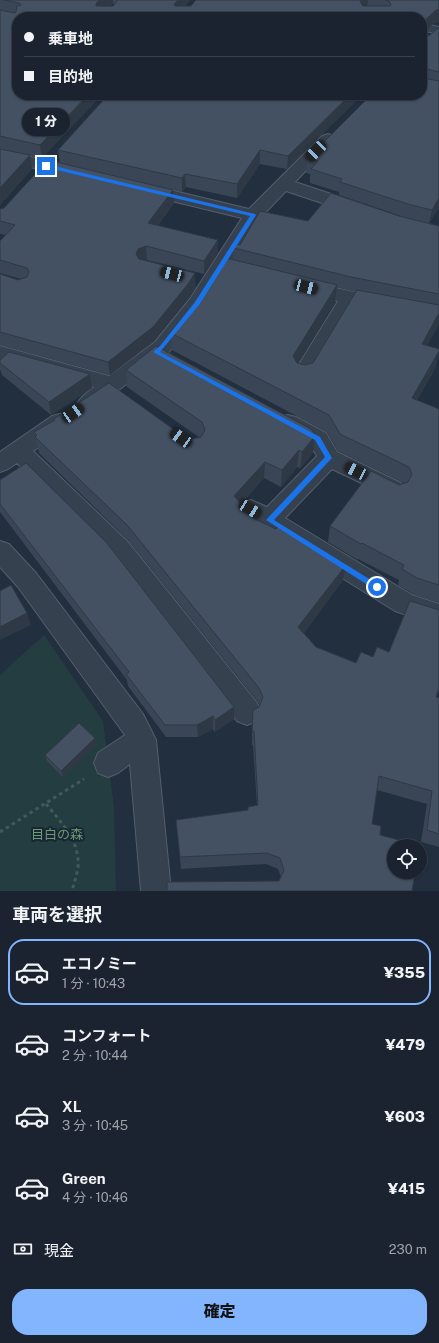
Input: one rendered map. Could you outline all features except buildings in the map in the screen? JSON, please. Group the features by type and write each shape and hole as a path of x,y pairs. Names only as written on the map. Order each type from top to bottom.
{"street":[{"path":"247,712 119,549 9,456 112,386 162,347 197,303 219,266 253,215 338,128"},
{"path":"0,155 88,176"},
{"path":"283,184 373,214"},
{"path":"127,185 253,215"},
{"path":"219,266 241,272"},
{"path":"189,278 210,283"},
{"path":"287,283 349,298 439,316"},
{"path":"303,374 349,298"},
{"path":"156,352 177,363"},
{"path":"0,353 112,386 130,401"},
{"path":"268,412 318,439 329,458 396,491"},
{"path":"329,458 260,514 404,604 439,615"},
{"path":"0,551 27,580 133,723 142,740 163,888"},
{"path":"108,763 142,740"}],"path":[{"path":"0,832 108,763"},
{"path":"46,804 74,840 78,863 72,891"}],"green space":[{"name":"目白の森","path":"44,635 103,721 114,807 116,891 0,891 0,675"}],"route":[{"path":"46,166 253,215 219,266 197,303 162,347 156,352 318,439 329,458 269,520 377,587"}]}
